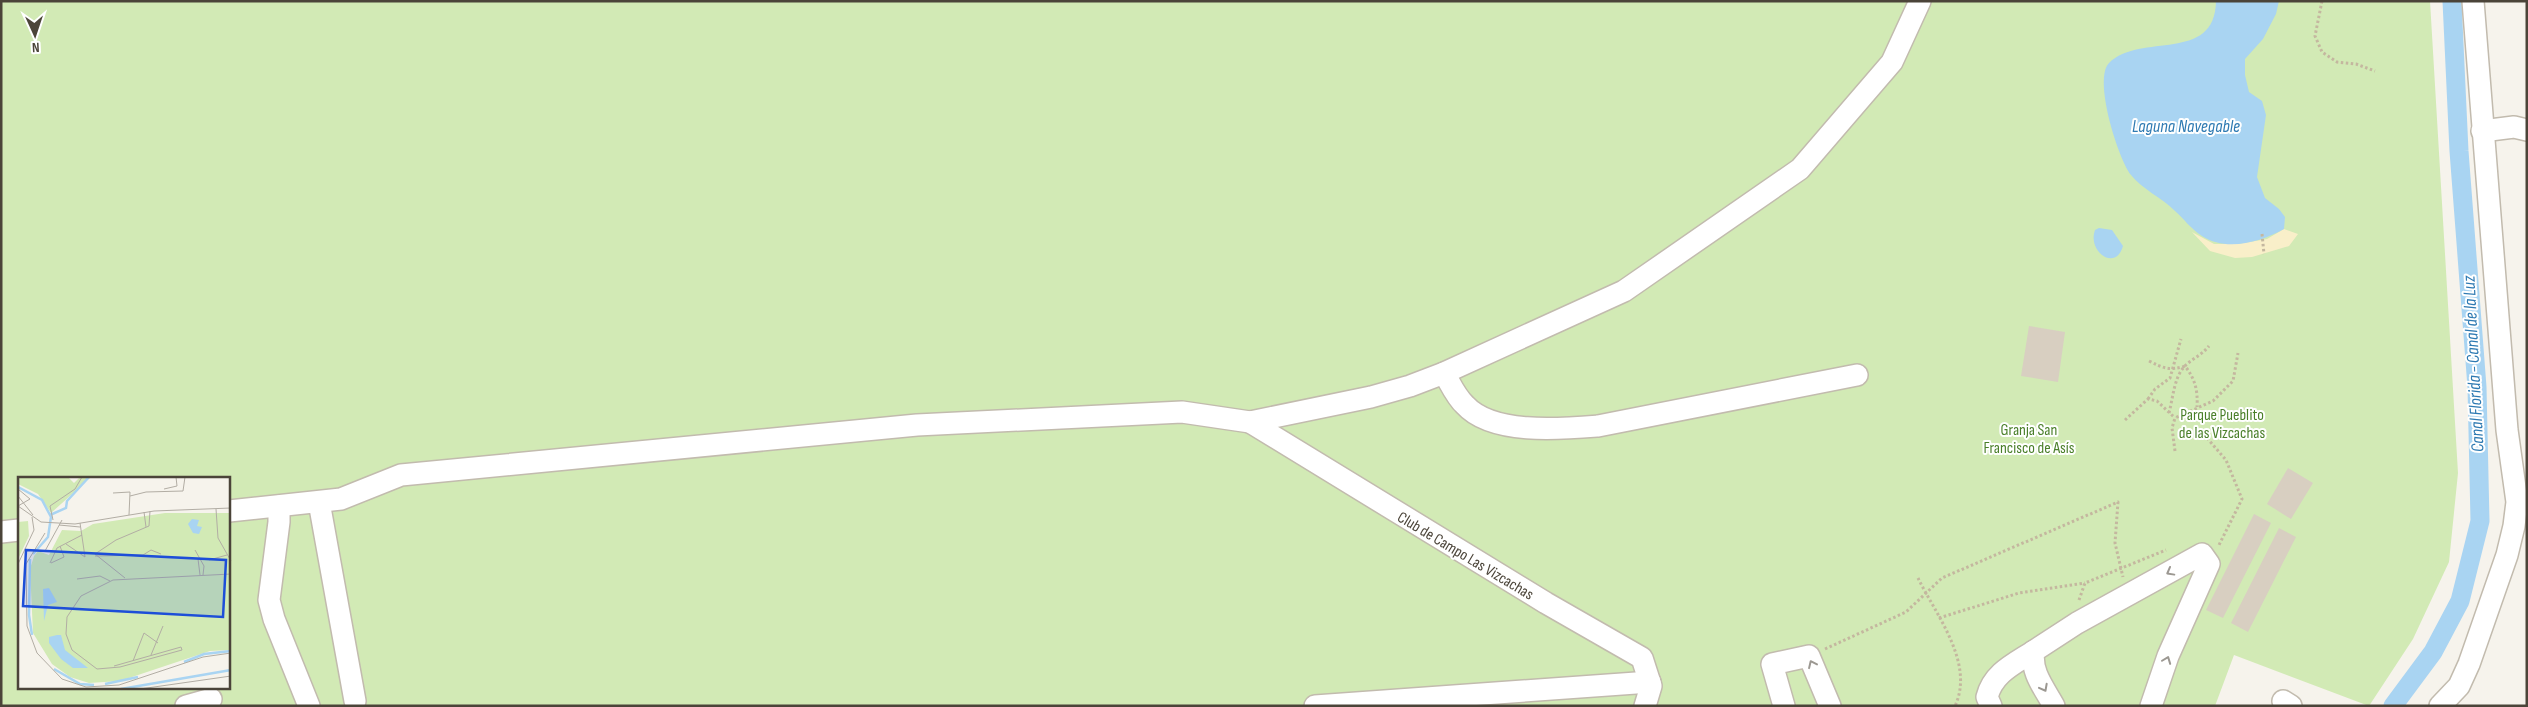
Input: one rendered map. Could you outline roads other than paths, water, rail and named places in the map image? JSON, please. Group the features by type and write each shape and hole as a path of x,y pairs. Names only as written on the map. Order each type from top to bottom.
{"lane":[{"path":"230,511 341,499 401,475 917,425 1182,412 1250,422 1371,397 1410,386 1444,373 1624,291 1800,169 1892,62 1920,1"},
{"path":"2440,706 2459,686 2469,664 2507,555 2514,526 2517,502 2507,430 2473,1"},
{"path":"2482,131 2514,127 2527,130"},
{"path":"1444,373 1465,406 1487,420 1527,428 1598,426 1857,375"},
{"name":"Club de Campo Las Vizcachas","path":"1250,422 1546,603 1642,658 1650,682"},
{"path":"319,502 356,702"},
{"path":"278,506 279,522 269,600 274,619 308,706"},
{"path":"1,532 18,530"},
{"path":"1991,706 1987,698 1990,683 2007,668 2130,594 2202,554 2209,564 2168,656 2151,706"},
{"path":"2034,651 2032,662 2054,706"},
{"path":"1784,706 1772,664 1809,656 1830,706"},
{"path":"1315,706 1650,682 1649,698 1645,706"},
{"path":"186,706 212,700"}],"water":[{"name":"Laguna Navegable","path":"2216,1 2279,1 2276,14 2263,39 2245,59 2245,75 2249,92 2262,101 2266,115 2257,177 2265,198 2279,209 2285,217 2284,229 2265,238 2232,244 2211,241 2202,236 2170,206 2146,189 2131,175 2114,136 2109,119 2104,85 2105,72 2109,63 2122,54 2190,40 2203,33 2212,20"},
{"path":"2099,228 2112,230 2123,246 2115,258 2103,256 2098,252 2094,238 2095,230"}],"waterway":[{"name":"Canal Florida - Canal de la Luz","path":"2393,706 2433,652 2460,601 2480,521 2477,387 2459,151 2452,1"}],"park label":[{"name":"Parque Pueblito de las Vizcachas","path":"2222,423"},
{"name":"Granja San Francisco de Asís","path":"2029,438"}]}
